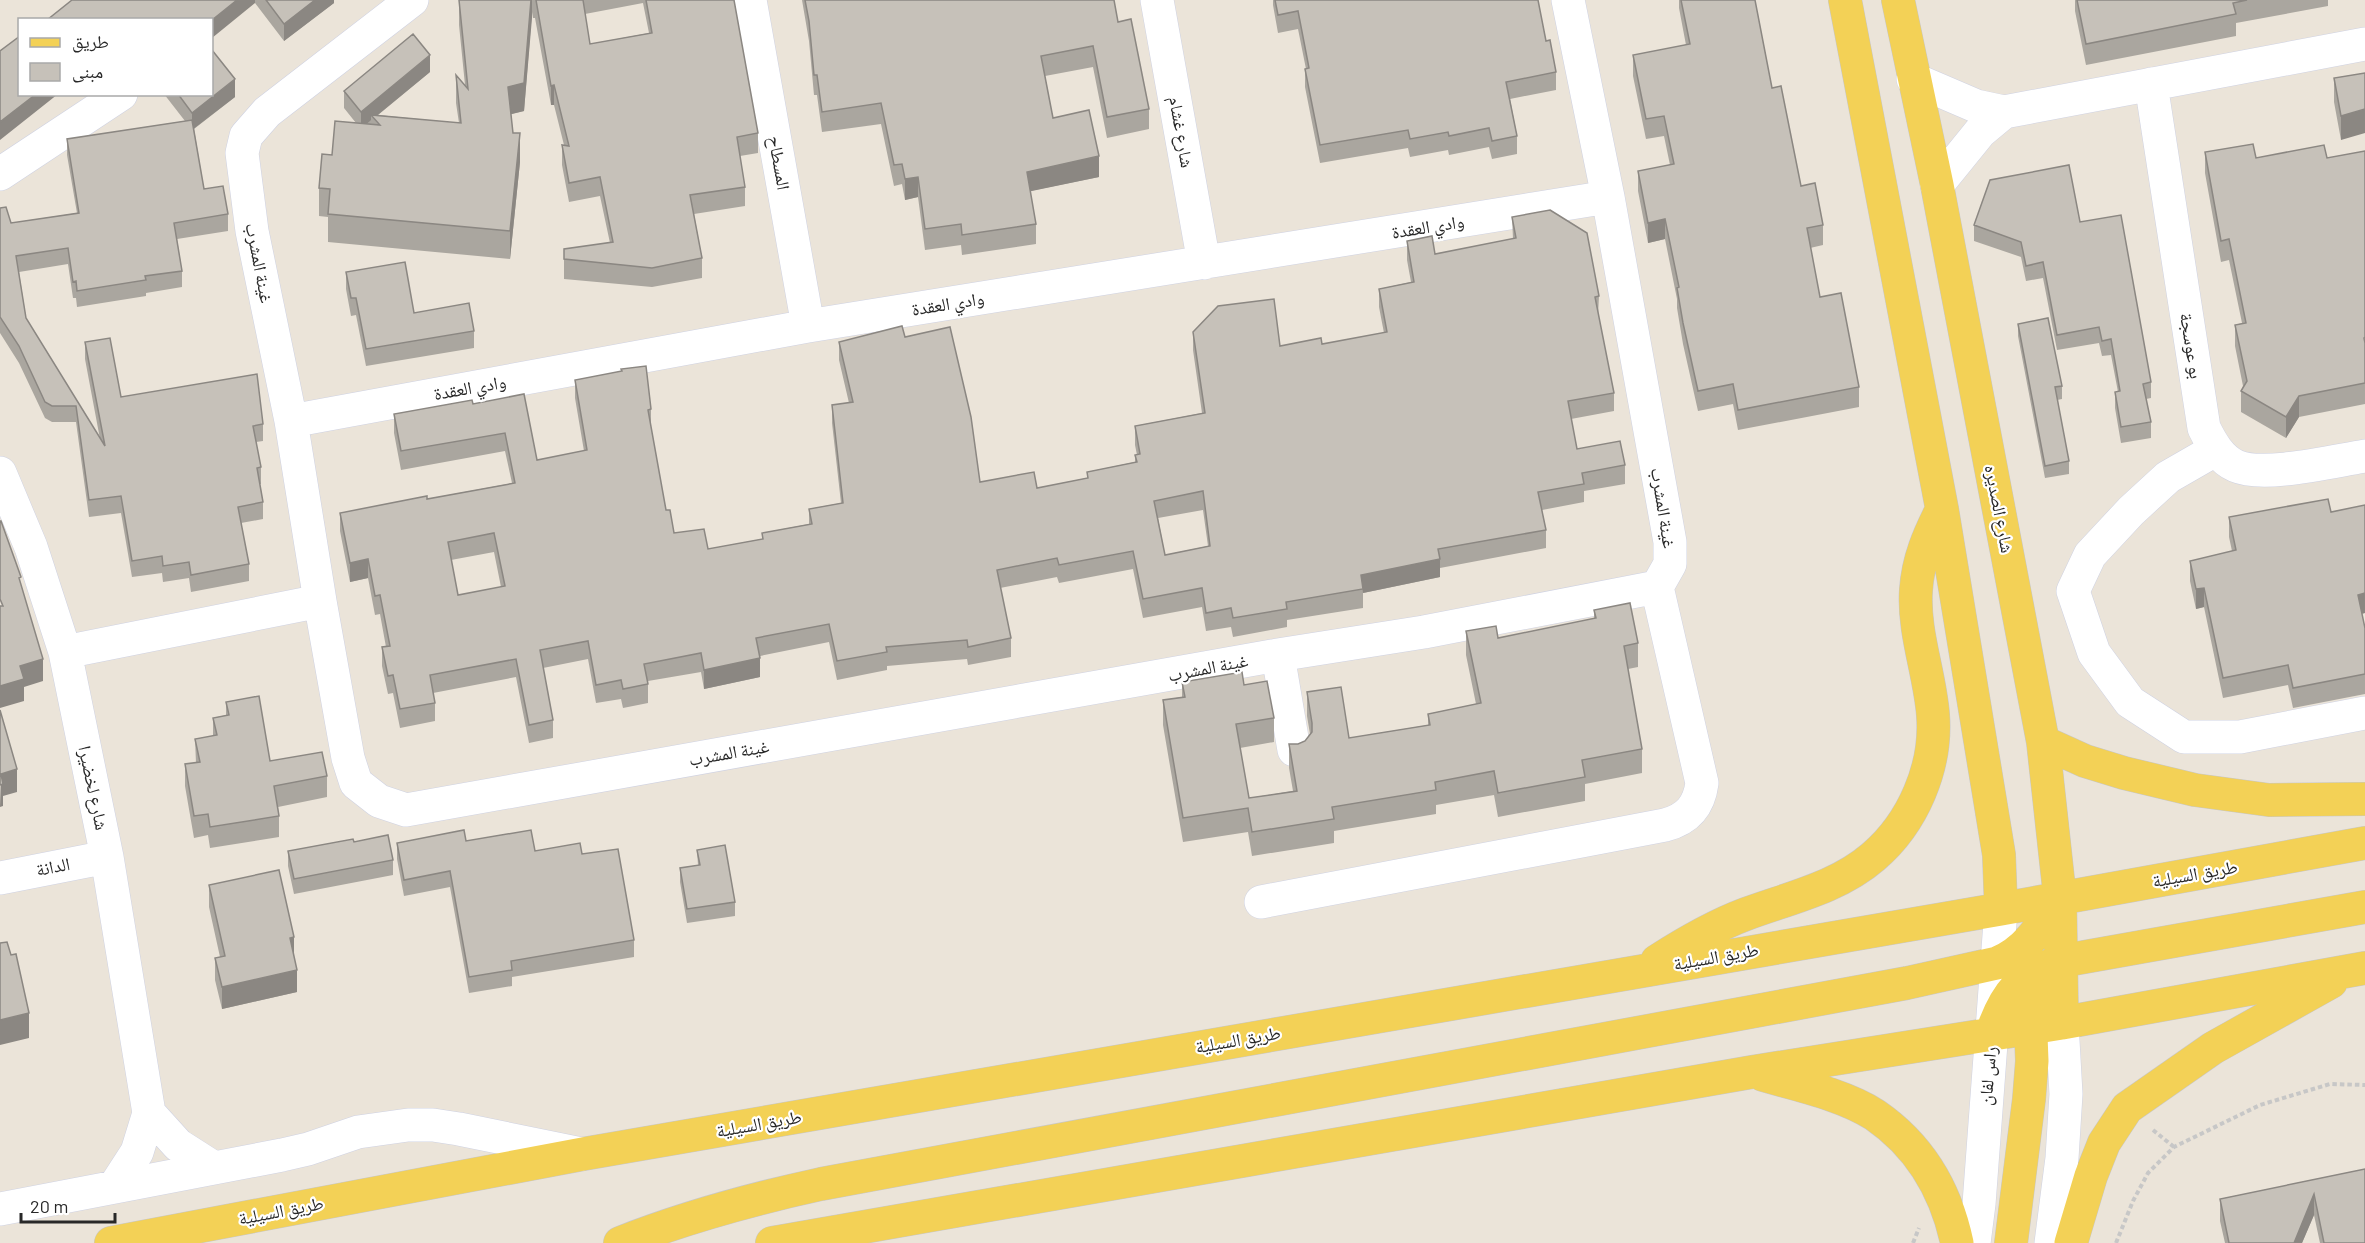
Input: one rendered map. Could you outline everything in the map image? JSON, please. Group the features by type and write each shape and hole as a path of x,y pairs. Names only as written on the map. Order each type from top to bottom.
{"main road":[{"path":"1845,0 1942,509 1999,855 2001,909 2019,931 2047,1026 2029,1099 2011,1243"},
{"name":"شارع الصديره","path":"1898,0 1937,185 2043,742 2060,898 2062,961 2047,1026"},
{"path":"1644,970 1708,931 1769,905 1814,891 1846,874 1873,857 1895,834 1912,808 1928,769 1932,748 1933,716 1915,592 1924,544 1942,509"},
{"path":"2043,742 2085,761 2124,773 2195,789 2269,800 2365,799"},
{"name":"طريق السيلية","path":"111,1243 583,1154 2001,909 2365,843"},
{"path":"1991,1035 2007,997 2017,985 2060,898"},
{"path":"620,1243 668,1224 744,1201 821,1184 1896,985 1997,963 2008,958 2062,961 2365,907"},
{"path":"772,1243 1752,1072 2047,1026 2358,969"},
{"path":"2071,1243 2091,1176 2104,1143 2127,1108 2213,1048 2358,969"},
{"path":"1752,1072 1846,1102 1874,1114 1905,1140 1925,1163 1941,1190 1952,1219 1957,1243"}],"street":[{"name":"غينة المشرب","path":"412,0 267,112 246,136 242,153 251,221 291,421 348,758 356,783 379,801 406,810 1278,655 1424,632 1658,587 1670,564 1670,542 1608,197 1568,0"},
{"name":"المسطاح","path":"750,0 808,326"},
{"name":"شارع غشام","path":"1157,0 1204,263"},
{"path":"1914,79 1976,106 2004,112 2365,44"},
{"name":"بو عوسجة","path":"2151,84 2204,428 2215,450"},
{"path":"0,174 118,96"},
{"path":"1937,185 1980,132 2004,112"},
{"name":"وادي العقدة","path":"291,421 808,326 1608,197"},
{"path":"2365,456 2257,471 2235,466 2215,450 2168,477 2130,512 2090,555 2073,591 2094,653 2130,702 2184,737 2240,737 2365,713"},
{"name":"شارع لخضيرا","path":"0,473 31,547 65,652 107,857 149,1113 137,1152 115,1186"},
{"path":"1261,902 1665,825 1688,816 1698,801 1702,783 1658,587"},
{"path":"65,652 320,601"},
{"path":"1278,655 1294,750"},
{"name":"الدانة","path":"0,878 107,857"},
{"name":"راس لفان","path":"1974,1243 1979,1204 2001,909"},
{"path":"2047,1026 2066,1095 2062,1158 2051,1243"},
{"path":"149,1113 178,1145 214,1168"},
{"path":"0,1209 308,1149 358,1132 408,1125 433,1125 459,1129 583,1154"}],"path":[{"path":"2116,1243 2133,1201 2148,1173 2174,1147 2260,1105 2330,1084 2365,1085"}],"building":[{"path":"72,0 237,0 213,19 50,18"},
{"path":"266,0 315,0 284,24"},
{"path":"459,0 531,0 524,83 508,87 513,133 520,133 510,231 328,214 330,189 319,188 322,154 332,155 335,121 380,125 371,115 461,123 456,75 468,89"},
{"path":"536,0 583,0 590,44 652,33 646,0 734,0 758,133 737,137 745,187 690,195 702,258 652,268 564,259 564,249 613,242 600,177 569,183 562,145 569,146 554,85 551,86"},
{"path":"805,0 1114,0 1118,22 1131,19 1149,109 1107,117 1093,46 1041,56 1053,118 1089,110 1099,156 1027,172 1036,224 962,235 961,224 925,229 918,177 905,179 902,164 894,165 881,103 822,112 817,75 814,75"},
{"path":"1275,0 1538,0 1546,41 1550,40 1556,72 1506,82 1517,136 1492,141 1489,128 1449,136 1448,132 1410,139 1408,130 1320,145 1305,69 1309,68 1298,11 1278,15"},
{"path":"1681,0 1755,0 1772,88 1781,86 1801,186 1815,183 1823,225 1807,228 1820,297 1841,293 1859,387 1738,410 1733,384 1698,391 1683,323 1677,288 1679,287 1665,219 1648,223 1638,171 1674,164 1664,116 1646,119 1633,55 1690,44"},
{"path":"2077,0 2247,0 2233,3 2236,14 2086,44"},
{"path":"413,34 430,55 361,112 344,91"},
{"path":"18,38 18,96 33,96 0,122 0,51"},
{"path":"213,51 235,79 192,113 179,96 213,96"},
{"path":"2365,73 2365,109 2341,116 2334,78"},
{"path":"192,120 204,189 223,186 228,214 174,223 182,271 145,276 146,280 77,291 76,281 73,282 68,248 16,256 26,318 105,446 85,342 110,338 121,397 257,374 263,424 253,426 261,467 257,468 263,502 238,507 249,564 191,575 189,562 163,566 162,556 132,561 121,496 89,500 76,406 52,406 45,402 19,346 0,317 0,208 6,207 11,223 79,213 67,139"},
{"path":"2253,144 2256,158 2324,145 2327,158 2365,151 2365,383 2299,396 2286,417 2241,391 2247,381 2235,325 2246,323 2229,239 2221,241 2205,152"},
{"path":"2069,165 2080,222 2121,215 2151,382 2143,384 2151,422 2121,427 2115,392 2120,391 2111,339 2102,341 2099,327 2057,335 2043,262 2026,266 2021,242 1974,225 1990,180"},
{"path":"1550,210 1587,233 1599,296 1595,297 1614,393 1568,401 1577,449 1620,441 1625,465 1582,473 1584,484 1538,492 1546,530 1438,549 1440,559 1361,575 1363,589 1286,602 1287,609 1233,618 1231,608 1206,613 1202,588 1143,599 1133,551 1059,565 1057,558 997,570 1011,638 968,647 967,640 886,647 887,652 837,661 829,624 756,638 760,658 704,670 701,653 644,664 648,684 623,689 621,680 596,685 588,641 540,650 553,720 529,725 516,659 430,675 435,703 400,709 393,675 388,676 382,647 390,646 380,595 375,596 368,559 350,563 340,513 427,496 427,499 515,483 505,433 401,451 394,414 472,400 473,404 524,394 537,460 587,450 575,380 622,371 621,369 646,366 651,409 648,410 666,510 670,510 674,533 704,529 708,549 763,539 762,533 812,524 809,509 843,503 832,405 853,402 839,342 902,326 905,337 950,327 971,417 980,482 1034,472 1037,488 1088,478 1087,472 1137,462 1135,455 1140,454 1135,426 1205,413 1193,332 1218,306 1274,299 1280,346 1321,338 1322,344 1387,332 1379,289 1414,282 1407,241 1432,236 1435,254 1516,238 1512,217","holes":["1203,491 1210,546 1165,555 1154,501","494,533 505,586 458,595 448,542"]},
{"path":"405,262 414,313 469,303 474,331 366,349 356,298 351,298 346,272"},
{"path":"2048,318 2062,386 2055,387 2069,461 2045,466 2018,324"},
{"path":"2328,499 2331,512 2365,505 2365,593 2358,595 2365,628 2365,674 2293,688 2288,665 2223,678 2204,588 2196,589 2190,561 2236,550 2229,517"},
{"path":"0,521 21,577 19,578 43,659 20,666 24,679 0,686 0,606 3,606 0,599"},
{"path":"1630,603 1638,643 1624,646 1642,749 1582,760 1585,777 1498,793 1494,771 1435,782 1436,790 1332,807 1334,819 1252,832 1248,808 1183,818 1163,700 1185,697 1182,682 1242,672 1244,685 1267,681 1274,718 1236,724 1249,798 1297,791 1289,744 1305,741 1312,732 1307,692 1341,687 1349,738 1430,725 1428,714 1481,703 1466,631 1496,626 1498,638 1596,618 1594,610"},
{"path":"259,696 270,761 322,752 327,776 274,786 279,816 210,827 208,814 194,816 185,764 200,762 195,739 217,735 213,718 229,715 226,702"},
{"path":"0,710 17,769 1,774 3,784 0,785"},
{"path":"464,830 466,841 531,830 535,851 580,843 582,854 618,849 634,940 511,961 512,970 469,977 450,871 404,880 397,843"},
{"path":"388,835 393,860 294,879 288,851"},
{"path":"725,845 735,902 687,909 680,868 700,865 697,850"},
{"path":"279,870 294,937 290,938 297,970 222,987 215,958 225,956 209,885"},
{"path":"7,942 11,955 16,954 29,1013 0,1020 0,943"},
{"path":"2365,1169 2365,1243 2324,1243 2314,1194 2294,1243 2229,1243 2220,1199"}]}
